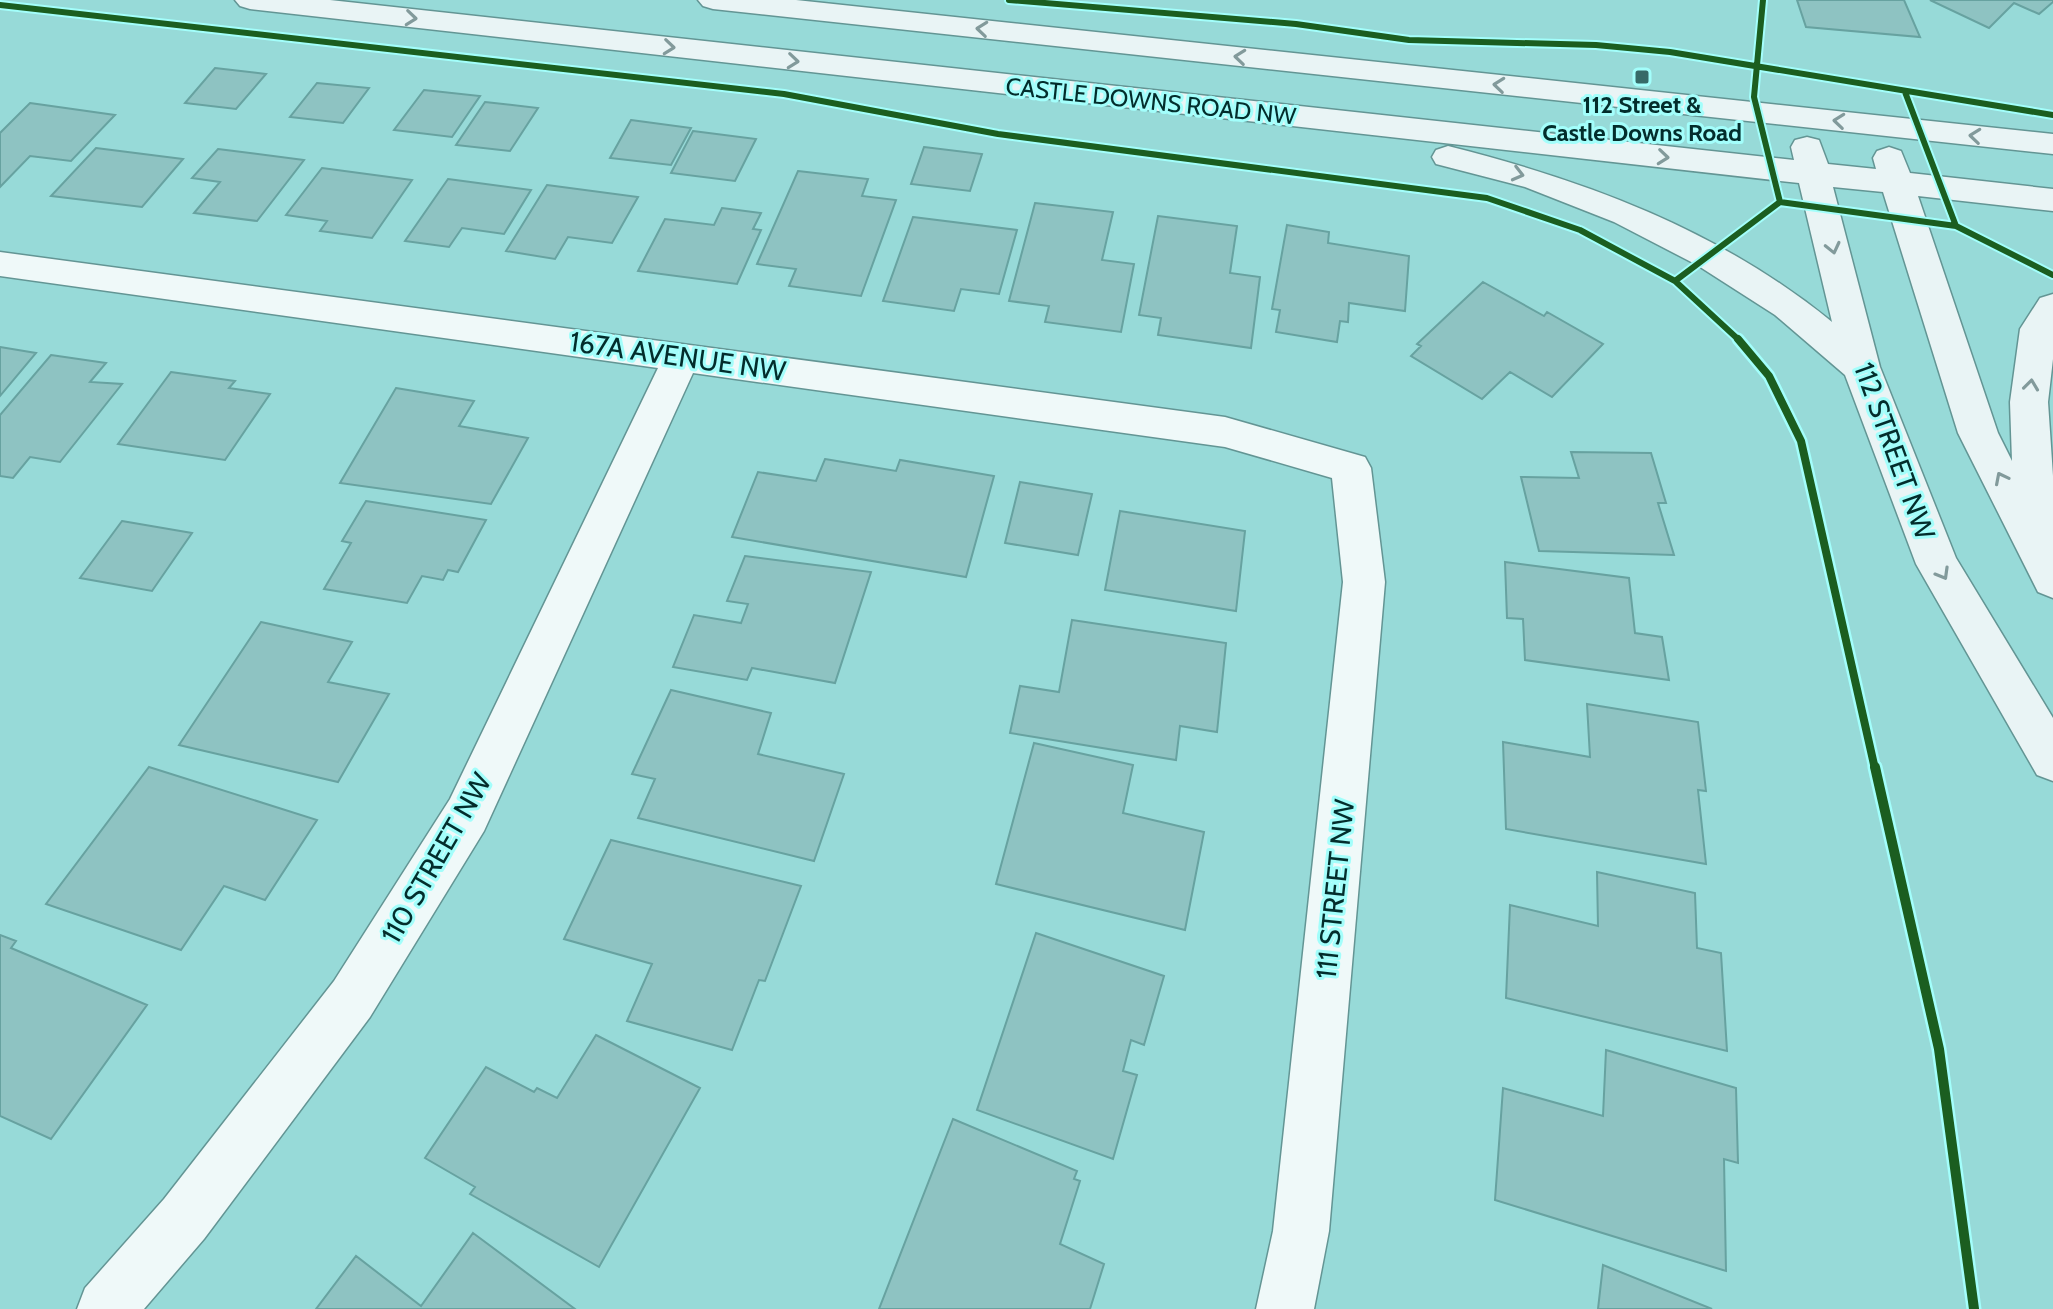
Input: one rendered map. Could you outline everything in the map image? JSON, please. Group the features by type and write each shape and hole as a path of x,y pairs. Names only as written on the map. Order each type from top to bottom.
{"main road":[{"name":"CASTLE DOWNS ROAD NW","path":"250,0 2053,200"},
{"name":"CASTLE DOWNS ROAD NW","path":"713,0 2053,144"},
{"path":"1279,116 1535,179 1626,214 1709,256 1788,306 1861,367"},
{"name":"112 STREET NW","path":"1799,117 1861,367 1937,564 2053,760"},
{"path":"1878,125 1978,433 2045,563"},
{"path":"2045,563 2029,402 2038,329 2053,307"}],"street":[{"name":"167A AVENUE NW","path":"0,264 1225,432 1351,468"},
{"name":"110 STREET NW","path":"106,1309 184,1219 352,999 467,815 682,356"},
{"name":"111 STREET NW","path":"1285,1309 1301,1231 1364,582 1351,468"}],"building":[{"path":"1797,0 1904,0 1920,37 1806,27"},
{"path":"1930,0 2053,2 2039,14 2014,3 1989,28"},
{"path":"215,68 266,74 236,109 185,103"},
{"path":"317,83 369,88 343,123 290,117"},
{"path":"424,90 480,96 452,137 394,130"},
{"path":"485,102 538,108 510,151 456,145"},
{"path":"30,103 115,115 71,161 30,156 0,187 0,133"},
{"path":"631,120 691,128 671,165 610,158"},
{"path":"693,131 756,139 735,181 671,173"},
{"path":"924,147 982,154 970,191 911,184"},
{"path":"96,148 183,159 142,207 51,196"},
{"path":"218,149 304,160 257,221 194,213 220,182 192,178"},
{"path":"322,168 412,180 372,238 320,231 327,221 286,215"},
{"path":"798,171 868,179 862,196 896,200 861,296 789,286 796,269 757,264"},
{"path":"448,179 531,190 504,234 462,228 449,247 405,241"},
{"path":"547,185 638,197 612,243 568,237 555,259 506,251"},
{"path":"1035,203 1113,212 1102,260 1134,264 1121,332 1045,322 1049,306 1009,301"},
{"path":"722,208 761,213 753,229 761,230 737,284 638,271 665,219 714,225"},
{"path":"1158,216 1237,226 1230,273 1260,277 1251,348 1158,335 1161,318 1139,315"},
{"path":"913,217 1017,230 999,294 961,289 954,311 883,301"},
{"path":"1287,225 1329,232 1328,243 1409,256 1405,311 1349,303 1348,322 1340,321 1337,342 1276,332 1280,310 1272,309"},
{"path":"1483,282 1544,316 1547,312 1603,344 1552,397 1510,372 1482,399 1411,356 1421,346 1417,344"},
{"path":"0,347 36,353 0,396"},
{"path":"51,355 106,363 90,382 122,384 60,462 30,457 13,478 0,476 0,415"},
{"path":"171,372 235,381 229,388 270,394 225,460 118,444"},
{"path":"396,388 474,401 459,426 528,438 491,504 340,483"},
{"path":"1571,452 1651,453 1666,503 1658,503 1674,555 1539,551 1521,477 1579,478"},
{"path":"825,459 896,471 900,460 994,476 966,577 732,537 758,472 816,481"},
{"path":"1020,482 1092,494 1078,555 1005,543"},
{"path":"366,501 486,520 458,572 448,570 443,580 422,576 407,603 324,589 351,543 342,541"},
{"path":"1120,511 1245,531 1236,611 1105,590"},
{"path":"122,521 192,533 152,591 80,578"},
{"path":"745,556 871,572 835,683 752,668 747,680 673,667 694,615 741,623 748,604 727,601"},
{"path":"1505,562 1629,578 1635,633 1662,637 1669,680 1525,660 1523,619 1507,618"},
{"path":"1072,620 1226,643 1217,732 1180,726 1176,760 1010,733 1020,686 1059,692"},
{"path":"261,622 352,642 328,682 389,694 338,782 179,745"},
{"path":"671,690 771,713 758,754 844,774 814,861 638,818 655,779 632,774"},
{"path":"1587,704 1698,722 1706,791 1698,790 1706,864 1506,829 1503,742 1590,757"},
{"path":"1034,743 1133,765 1123,813 1204,832 1185,930 996,884"},
{"path":"149,767 317,820 265,900 224,886 181,950 46,904"},
{"path":"611,840 801,886 765,981 759,980 732,1050 627,1021 652,964 564,939"},
{"path":"1597,872 1695,893 1697,948 1721,953 1727,1051 1506,998 1510,905 1598,926"},
{"path":"1036,933 1164,976 1144,1045 1131,1040 1123,1071 1137,1075 1113,1159 977,1110"},
{"path":"0,935 16,941 11,948 147,1005 51,1139 0,1116"},
{"path":"596,1035 700,1088 599,1267 470,1194 475,1187 425,1158 486,1067 534,1092 537,1088 557,1098"},
{"path":"1606,1050 1736,1088 1738,1163 1724,1159 1726,1271 1495,1200 1503,1088 1603,1116"},
{"path":"953,1119 1077,1171 1074,1179 1080,1181 1060,1244 1104,1264 1090,1309 879,1309"},
{"path":"473,1233 575,1309 316,1309 356,1256 421,1306"},
{"path":"1603,1265 1712,1309 1598,1309"}],"cycle path":[{"path":"1009,0 1296,24 1409,40 1596,45 1670,52 2053,115"},
{"path":"1763,0 1754,97 1780,202"},
{"path":"0,5 784,94 998,134 1487,198 1580,230 1675,281 1746,346 1769,376 1801,441 1939,1049 1974,1309"},
{"path":"1905,92 1956,226"},
{"path":"1675,281 1780,202 1956,226 2053,275"}],"place":[{"name":"112 Street & Castle Downs Road","path":"1642,77"}]}
